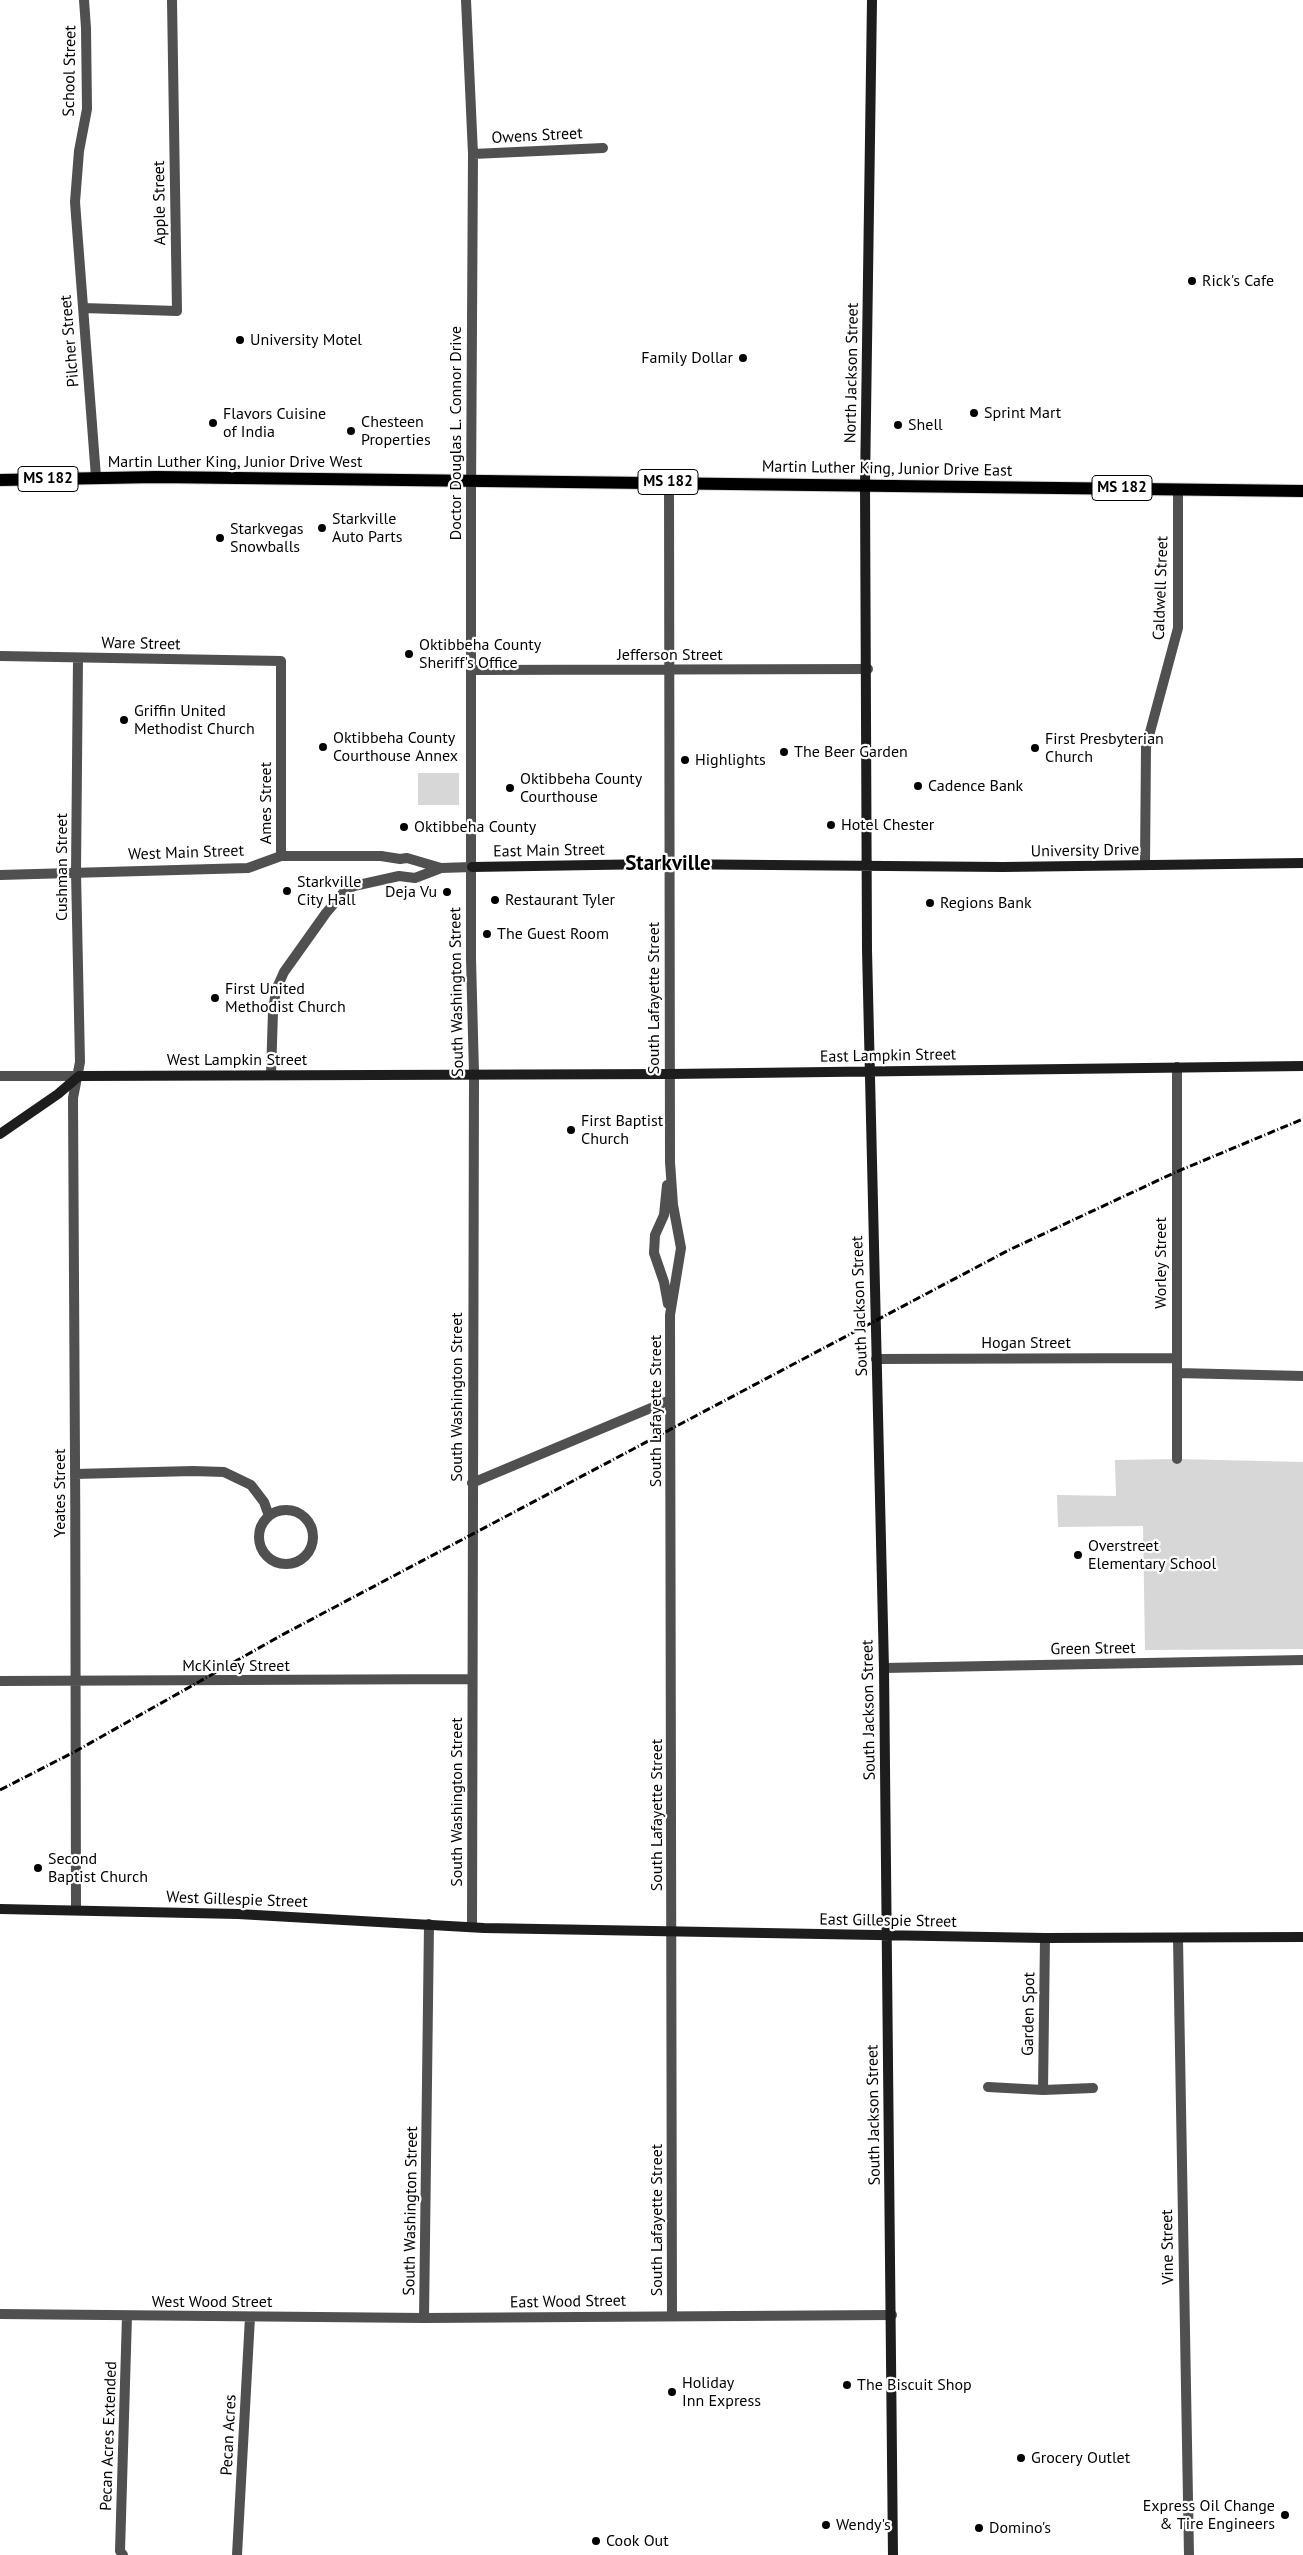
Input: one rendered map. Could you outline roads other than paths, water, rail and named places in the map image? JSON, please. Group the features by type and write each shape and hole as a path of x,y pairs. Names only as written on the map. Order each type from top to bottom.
{"main road":[{"name":"Martin Luther King, Junior Drive West","path":"0,480 96,477 471,480"},
{"name":"Martin Luther King, Junior Drive East","path":"471,480 1303,491"}],"street":[{"name":"School Street","path":"75,202 79,151 87,108 84,0"},
{"name":"Apple Street","path":"83,308 177,311 172,0"},
{"name":"Doctor Douglas L. Connor Drive","path":"466,0 473,154 471,480 472,867"},
{"name":"North Jackson Street","path":"867,866 868,669 865,484 872,0"},
{"name":"Owens Street","path":"473,154 603,148"},
{"name":"Pilcher Street","path":"75,202 96,477"},
{"name":"South Lafayette Street","path":"669,482 670,1162 665,1210 655,1235 654,1253 663,1276 670,1315"},
{"name":"Caldwell Street","path":"1145,865 1146,747 1178,628 1178,489"},
{"name":"Ware Street","path":"0,656 281,661"},
{"name":"Cushman Street","path":"78,658 76,872 79,1076"},
{"name":"Ames Street","path":"281,661 281,856"},
{"name":"Jefferson Street","path":"471,670 868,669"},
{"name":"West Main Street","path":"0,875 248,868 281,856 381,856 415,860 441,868 472,867"},
{"path":"399,876 397,868 400,859"},
{"name":"University Drive","path":"867,866 1303,863"},
{"name":"East Main Street","path":"472,867 669,864 867,866"},
{"name":"South Jackson Street","path":"867,866 869,1071 884,1668 893,2555"},
{"name":"South Washington Street","path":"472,867 474,1073 472,1927"},
{"path":"271,1075 273,1010 276,990 284,972 326,913 344,892 354,886 399,876 415,878 441,868"},
{"name":"East Lampkin Street","path":"474,1073 670,1078 869,1071 1303,1066"},
{"name":"Worley Street","path":"1177,1067 1177,1459"},
{"name":"West Lampkin Street","path":"0,1076 474,1073"},
{"path":"0,1134 50,1100 79,1076"},
{"name":"Yeates Street","path":"76,1910 73,1098 79,1076"},
{"name":"South Lafayette Street","path":"670,1162 681,1248 675,1275 670,1315 672,2316"},
{"path":"659,1223 670,1219 677,1224"},
{"path":"663,1276 675,1275"},
{"name":"Hogan Street","path":"876,1359 1177,1358"},
{"path":"1177,1373 1303,1376"},
{"path":"472,1483 670,1400"},
{"path":"75,1474 224,1472 251,1484 264,1502 269,1516"},
{"path":"285,1510 302,1515 313,1529 314,1538 307,1555 292,1564 283,1564 266,1556 259,1540 259,1531 269,1516 285,1510"},
{"name":"Green Street","path":"884,1668 1303,1660"},
{"name":"McKinley Street","path":"0,1681 206,1682 472,1679"},
{"name":"West Gillespie Street","path":"0,1909 238,1914 472,1927"},
{"name":"South Washington Street","path":"424,2318 429,1924"},
{"name":"East Gillespie Street","path":"472,1927 887,1936 1178,1939 1303,1938"},
{"name":"Garden Spot","path":"1043,2090 1045,1938"},
{"name":"Vine Street","path":"1178,1939 1189,2555"},
{"path":"988,2087 1043,2090 1093,2088"},
{"name":"West Wood Street","path":"0,2314 424,2318"},
{"name":"East Wood Street","path":"424,2318 892,2315"},
{"name":"Pecan Acres Extended","path":"123,2555 120,2551 127,2316"},
{"name":"Pecan Acres","path":"237,2555 250,2317"}],"railway":[{"path":"0,1790 76,1751 282,1635 1009,1250 1176,1172 1303,1119"}],"place":[{"name":"Rick's Cafe","path":"1192,281"},
{"name":"University Motel","path":"240,340"},
{"name":"Family Dollar","path":"743,358"},
{"name":"Sprint Mart","path":"974,413"},
{"name":"Flavors Cuisine of India","path":"213,423"},
{"name":"Shell","path":"898,425"},
{"name":"Chesteen Properties","path":"351,431"},
{"name":"Starkville Auto Parts","path":"322,528"},
{"name":"Starkvegas Snowballs","path":"220,538"},
{"name":"Oktibbeha County Sheriff's Office","path":"409,654"},
{"name":"Griffin United Methodist Church","path":"124,720"},
{"name":"Oktibbeha County Courthouse Annex","path":"323,747"},
{"name":"First Presbyterian Church","path":"1035,748"},
{"name":"The Beer Garden","path":"784,752"},
{"name":"Highlights","path":"685,760"},
{"name":"Cadence Bank","path":"918,786"},
{"name":"Oktibbeha County Courthouse","path":"510,788"},
{"name":"Hotel Chester","path":"831,825"},
{"name":"Oktibbeha County","path":"404,827"},
{"name":"Starkville City Hall","path":"287,891"},
{"name":"Deja Vu","path":"447,892"},
{"name":"Restaurant Tyler","path":"495,900"},
{"name":"Regions Bank","path":"930,903"},
{"name":"The Guest Room","path":"487,934"},
{"name":"First United Methodist Church","path":"215,998"},
{"name":"First Baptist Church","path":"571,1130"},
{"name":"Overstreet Elementary School","path":"1078,1555"},
{"name":"Second Baptist Church","path":"38,1868"},
{"name":"The Biscuit Shop","path":"847,2385"},
{"name":"Holiday Inn Express","path":"672,2392"},
{"name":"Grocery Outlet","path":"1021,2458"},
{"name":"Express Oil Change & Tire Engineers","path":"1285,2515"},
{"name":"Wendy's","path":"826,2525"},
{"name":"Domino's","path":"979,2528"},
{"name":"Cook Out","path":"596,2541"}],"district":[{"name":"Starkville","path":"668,864"}]}
